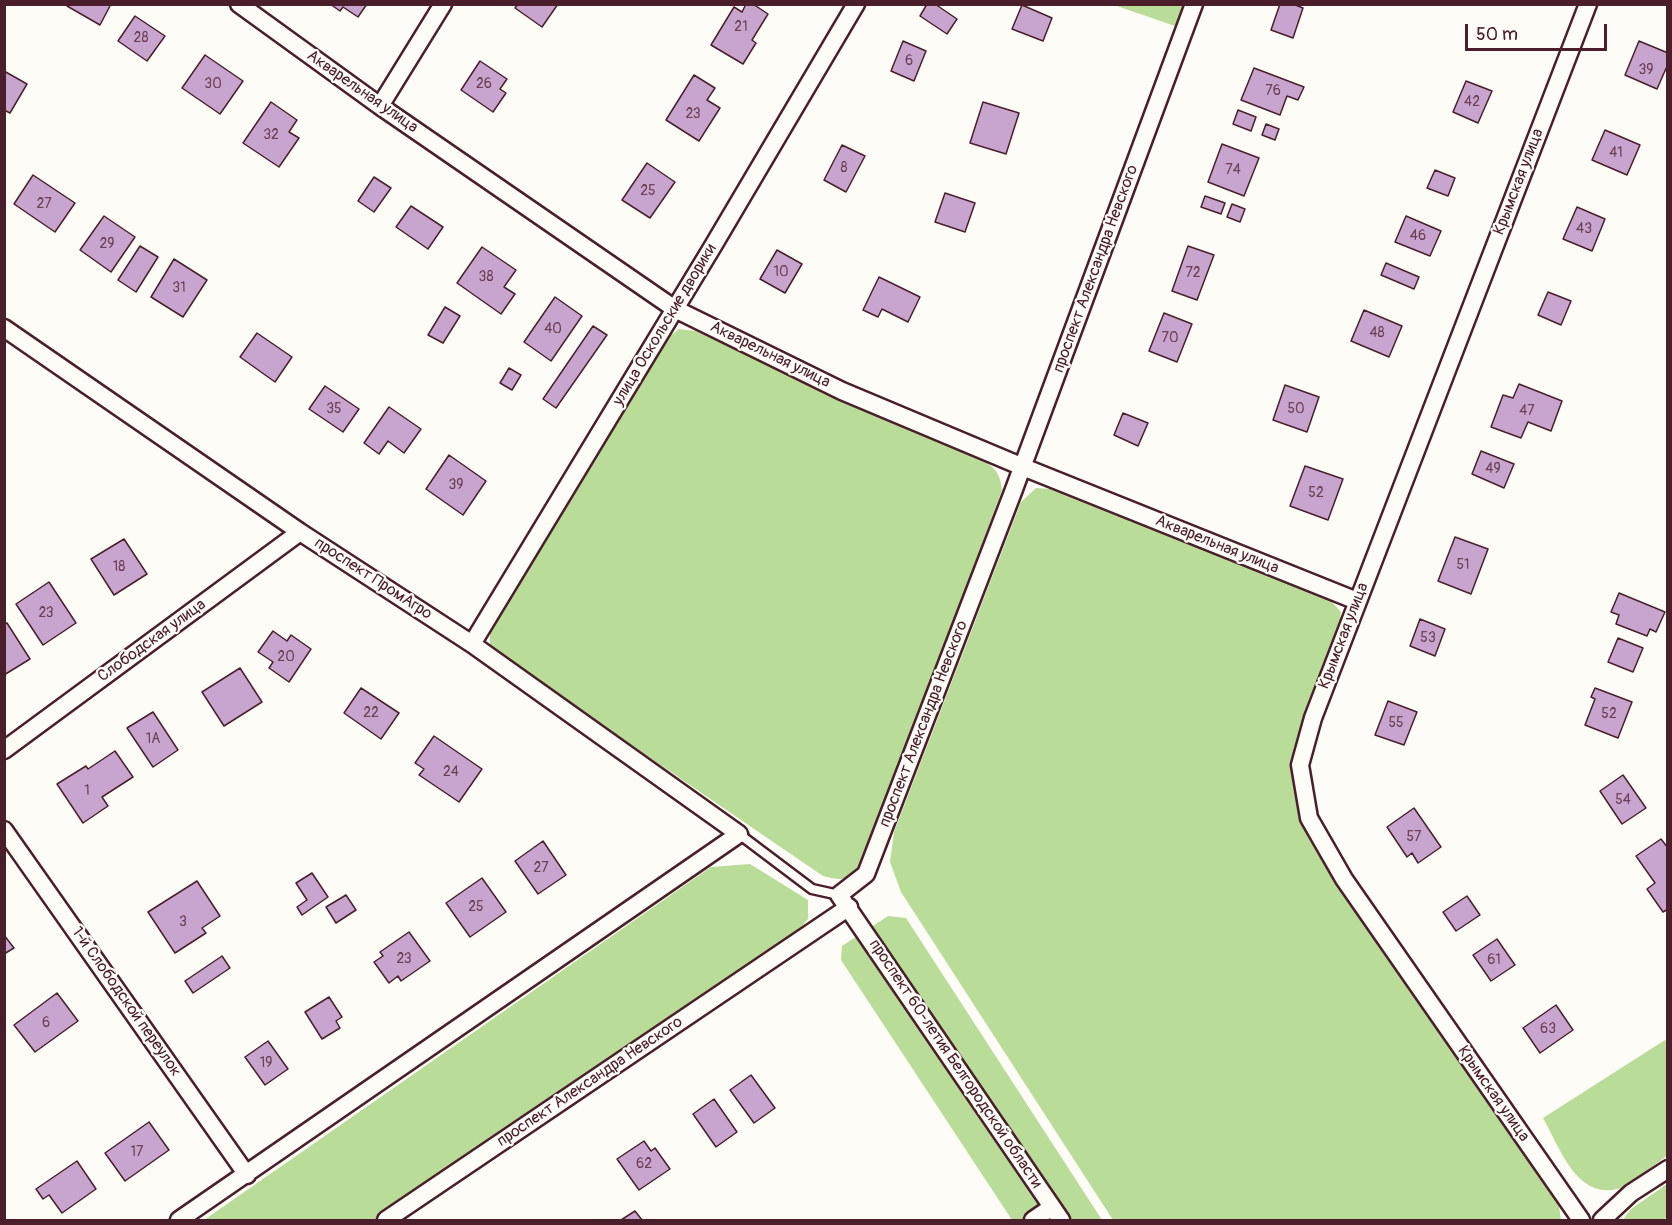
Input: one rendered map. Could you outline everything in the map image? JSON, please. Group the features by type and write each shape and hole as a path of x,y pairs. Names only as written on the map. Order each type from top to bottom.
{"street":[{"name":"Акварельная улица","path":"239,4 380,105 675,309 842,391 1023,467 1357,601"},
{"path":"380,105 442,4"},
{"name":"улица Оскольские дворики","path":"472,644 856,4"},
{"name":"проспект Александра Невского","path":"386,1221 844,901 866,874 1023,467 1194,4"},
{"name":"Крымская улица","path":"1581,1221 1344,879 1309,818 1300,765 1313,718 1357,601 1588,4"},
{"name":"проспект ПромАгро","path":"4,328 300,532 472,644 739,834"},
{"name":"Слободская улица","path":"4,750 300,532"},
{"name":"1-й Слободской переулок","path":"4,830 247,1175"},
{"path":"179,1221 739,834"},
{"name":"проспект 60-летия Белгородской области","path":"844,901 1056,1214"},
{"path":"1602,1221 1631,1193 1668,1168"},
{"path":"1033,1221 1056,1214"}],"lane":[{"path":"739,834 812,889 844,901"}],"green space":[{"path":"1114,5 1183,5 1175,26"},
{"path":"679,329 695,331 977,457 991,466 999,478 1002,490 862,865 849,877 836,879 823,876 501,656 490,645 490,631 496,617 666,339"},
{"path":"1036,488 1050,489 1329,599 1341,612 1339,631 1295,752 1295,792 1307,835 1338,886 1559,1206 1561,1220 1113,1220 901,892 890,862 894,832 1021,502"},
{"path":"750,864 808,900 808,919 797,932 373,1220 204,1220 711,867"},
{"path":"888,916 906,918 1102,1220 1012,1220 841,960 842,946"},
{"path":"1665,1040 1668,1044 1667,1156 1635,1180 1617,1189 1603,1190 1590,1186 1571,1168 1543,1118"},
{"path":"1667,1184 1667,1217 1663,1220 1623,1220 1631,1209"}],"building":[{"path":"68,4 111,4 100,25 67,6"},
{"path":"330,4 367,4 358,17 343,7 340,11"},
{"path":"518,4 558,4 542,27 515,8"},
{"path":"746,4 753,4 768,14 752,40 756,43 743,64 711,45 734,7 742,12"},
{"path":"927,4 935,4 957,19 947,34 920,16"},
{"path":"1280,4 1293,4 1303,8 1293,38 1271,30"},
{"path":"1022,5 1052,18 1043,41 1012,29"},
{"path":"135,16 165,36 147,61 118,41"},
{"path":"903,41 926,51 914,81 891,71"},
{"path":"1639,41 1668,53 1668,64 1657,89 1625,75"},
{"path":"205,55 243,81 220,114 182,88"},
{"path":"480,61 507,79 500,89 506,93 493,112 461,90"},
{"path":"1254,68 1304,87 1298,100 1287,96 1280,115 1241,100"},
{"path":"4,71 27,84 10,113 4,110"},
{"path":"694,75 715,88 707,100 720,108 699,141 666,120"},
{"path":"1466,81 1492,91 1478,123 1453,112"},
{"path":"271,102 297,120 289,132 299,138 279,167 243,143"},
{"path":"983,102 1019,113 1006,154 970,143"},
{"path":"1238,110 1256,117 1251,131 1233,124"},
{"path":"1266,124 1279,129 1275,140 1262,135"},
{"path":"1605,130 1640,145 1627,175 1592,160"},
{"path":"1222,144 1259,158 1244,196 1208,182"},
{"path":"842,145 865,156 846,192 824,180"},
{"path":"647,163 675,182 650,218 622,200"},
{"path":"1435,170 1455,178 1448,196 1427,188"},
{"path":"33,175 75,203 55,232 14,204"},
{"path":"374,177 391,188 374,212 358,201"},
{"path":"945,193 975,203 965,232 935,222"},
{"path":"1205,196 1225,203 1221,214 1201,207"},
{"path":"1232,204 1245,209 1240,222 1227,217"},
{"path":"411,206 443,227 428,249 396,227"},
{"path":"1577,207 1605,219 1592,251 1563,239"},
{"path":"104,216 135,237 111,272 80,250"},
{"path":"1406,216 1441,231 1430,256 1395,242"},
{"path":"140,246 158,257 136,292 118,280"},
{"path":"1188,246 1214,255 1197,300 1172,291"},
{"path":"482,247 516,270 504,287 515,294 501,314 457,283"},
{"path":"777,250 802,264 785,293 760,279"},
{"path":"174,259 207,280 183,317 151,297"},
{"path":"1386,263 1419,277 1414,289 1381,275"},
{"path":"879,277 920,297 908,322 882,309 878,317 863,310"},
{"path":"1548,292 1571,301 1561,325 1538,315"},
{"path":"555,297 582,316 551,361 524,342"},
{"path":"445,307 460,316 443,343 428,335"},
{"path":"1364,310 1402,326 1389,357 1351,341"},
{"path":"1164,313 1192,324 1177,362 1149,351"},
{"path":"593,326 607,335 556,408 543,399"},
{"path":"257,333 292,357 275,382 240,357"},
{"path":"509,368 521,375 512,390 500,383"},
{"path":"1519,384 1562,401 1551,431 1528,422 1521,438 1491,427 1503,395 1513,398"},
{"path":"1285,385 1319,397 1307,432 1273,420"},
{"path":"325,386 359,409 343,432 309,409"},
{"path":"389,407 421,429 404,453 388,441 379,454 364,443"},
{"path":"1123,413 1148,423 1138,446 1114,435"},
{"path":"1481,451 1514,464 1504,488 1472,474"},
{"path":"449,455 486,481 463,515 426,489"},
{"path":"1305,466 1343,479 1328,520 1290,506"},
{"path":"1455,537 1488,549 1471,594 1438,581"},
{"path":"124,539 147,574 114,595 91,559"},
{"path":"49,582 76,623 43,645 16,604"},
{"path":"1619,593 1665,612 1656,632 1650,629 1647,636 1616,624 1619,615 1611,612"},
{"path":"1420,619 1445,629 1435,656 1410,646"},
{"path":"7,623 30,659 4,675 4,624"},
{"path":"273,631 287,641 291,635 311,649 289,682 269,668 273,662 258,652"},
{"path":"1618,638 1643,648 1633,672 1608,662"},
{"path":"240,668 262,702 224,726 202,692"},
{"path":"361,688 399,713 381,739 344,713"},
{"path":"1595,688 1632,702 1618,738 1585,725 1595,699 1591,697"},
{"path":"1388,701 1417,712 1404,745 1375,735"},
{"path":"153,712 178,750 153,767 127,728"},
{"path":"434,736 482,769 459,802 419,775 424,769 415,763"},
{"path":"115,751 133,777 102,797 108,806 83,823 57,784 86,766 88,769"},
{"path":"1623,775 1646,808 1622,824 1600,791"},
{"path":"1414,808 1441,847 1418,863 1412,853 1407,857 1387,827"},
{"path":"1661,839 1668,848 1668,909 1663,912 1647,889 1655,883 1636,856"},
{"path":"543,841 566,875 538,894 515,861"},
{"path":"312,873 328,897 302,915 297,907 307,900 296,883"},
{"path":"482,878 506,912 470,937 446,903"},
{"path":"197,881 220,916 202,928 206,933 175,953 148,912"},
{"path":"346,895 356,910 336,923 326,907"},
{"path":"1467,896 1480,915 1456,931 1443,912"},
{"path":"409,932 430,961 401,981 398,976 389,983 374,962 383,956 380,952"},
{"path":"4,935 14,948 4,954"},
{"path":"1497,939 1515,965 1491,981 1473,955"},
{"path":"222,956 230,968 193,993 185,981"},
{"path":"57,993 78,1021 35,1052 14,1025"},
{"path":"329,997 342,1017 336,1021 340,1028 322,1039 305,1012"},
{"path":"1556,1005 1573,1030 1540,1053 1523,1028"},
{"path":"268,1041 288,1069 265,1085 245,1057"},
{"path":"751,1075 775,1108 754,1123 730,1090"},
{"path":"714,1099 737,1132 716,1147 693,1114"},
{"path":"149,1122 169,1150 125,1181 105,1153"},
{"path":"644,1141 651,1151 655,1148 670,1169 639,1190 617,1159"},
{"path":"77,1161 96,1189 62,1213 49,1195 43,1199 36,1189"},
{"path":"635,1211 642,1220 621,1220"}]}
